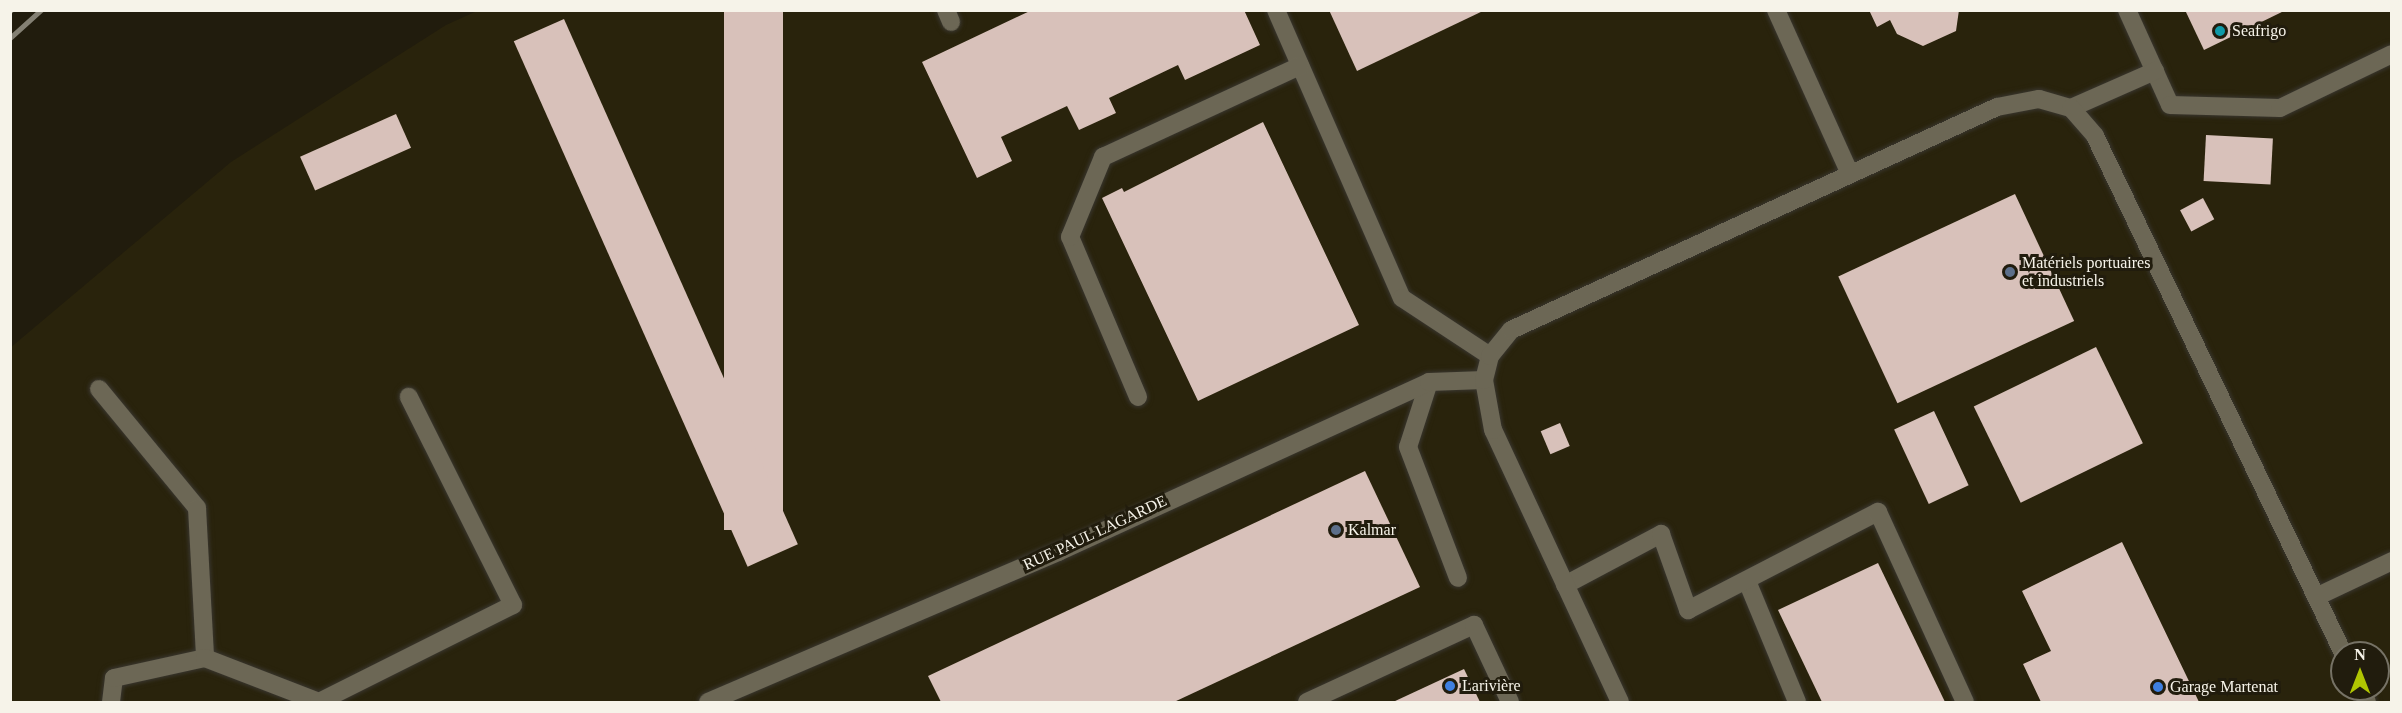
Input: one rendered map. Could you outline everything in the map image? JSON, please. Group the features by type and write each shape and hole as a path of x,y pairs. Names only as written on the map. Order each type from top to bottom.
{"street":[{"path":"1276,10 1402,298 1490,356"},
{"path":"1776,10 1850,174"},
{"path":"2127,10 2170,105 2280,108 2391,54"},
{"path":"1138,397 1070,237 1103,157 1300,66"},
{"path":"2071,108 2155,71"},
{"path":"1620,702 1493,430 1484,380 1490,356 1511,330 1997,107 2039,99 2071,108 2095,136 2337,641"},
{"name":"RUE PAUL LAGARDE","path":"708,702 743,685 1058,552 1429,382 1484,380"},
{"path":"1429,382 1408,447 1458,578"},
{"path":"99,389 197,508 205,658"},
{"path":"111,702 114,678 205,658 319,702 513,605 409,397"},
{"path":"1565,585 1661,534 1688,610 1878,513 1965,702"},
{"path":"2316,597 2391,561"},
{"path":"1747,581 1797,702"},
{"path":"1307,702 1474,625 1510,702"}],"shaded area":[{"path":"477,11 2391,11 2391,702 11,702 10,348 231,162 446,25"}],"building":[{"path":"724,10 783,10 783,530 724,530"},
{"path":"1032,10 1244,10 1260,45 1185,80 1178,65 1109,98 1116,113 1079,130 1067,106 1001,137 1012,161 977,178 922,62"},
{"path":"1329,10 1485,10 1357,71"},
{"path":"1869,10 1959,10 1956,31 1923,46 1897,34 1890,20 1877,27"},
{"name":"Seafrigo","path":"2185,10 2286,10 2204,50"},
{"path":"564,19 798,544 748,567 514,41"},
{"path":"396,114 411,148 315,191 300,157"},
{"path":"1263,122 1359,325 1198,401 1102,198 1122,188 1124,192"},
{"path":"2206,135 2273,139 2271,184 2204,181"},
{"path":"2015,194 2074,321 1897,403 1838,276"},
{"path":"2203,198 2214,219 2191,231 2180,210"},
{"path":"2096,347 2143,443 2021,503 1974,407"},
{"path":"1934,411 1969,485 1929,504 1894,430"},
{"path":"1560,423 1570,446 1550,454 1541,431"},
{"path":"1365,471 1420,587 1174,702 941,702 928,676"},
{"path":"2122,542 2199,702 2041,702 2023,664 2051,651 2022,591"},
{"path":"1878,563 1945,702 1822,702 1778,610"},
{"name":"Larivière","path":"1464,669 1480,702 1393,702"}],"railway":[{"path":"10,38 41,10"}],"place":[{"name":"Seafrigo","path":"2220,31"},
{"name":"Matériels portuaires et industriels","path":"2010,272"},
{"name":"Kalmar","path":"1336,530"},
{"name":"Larivière","path":"1450,686"},
{"name":"Garage Martenat","path":"2158,687"}]}
